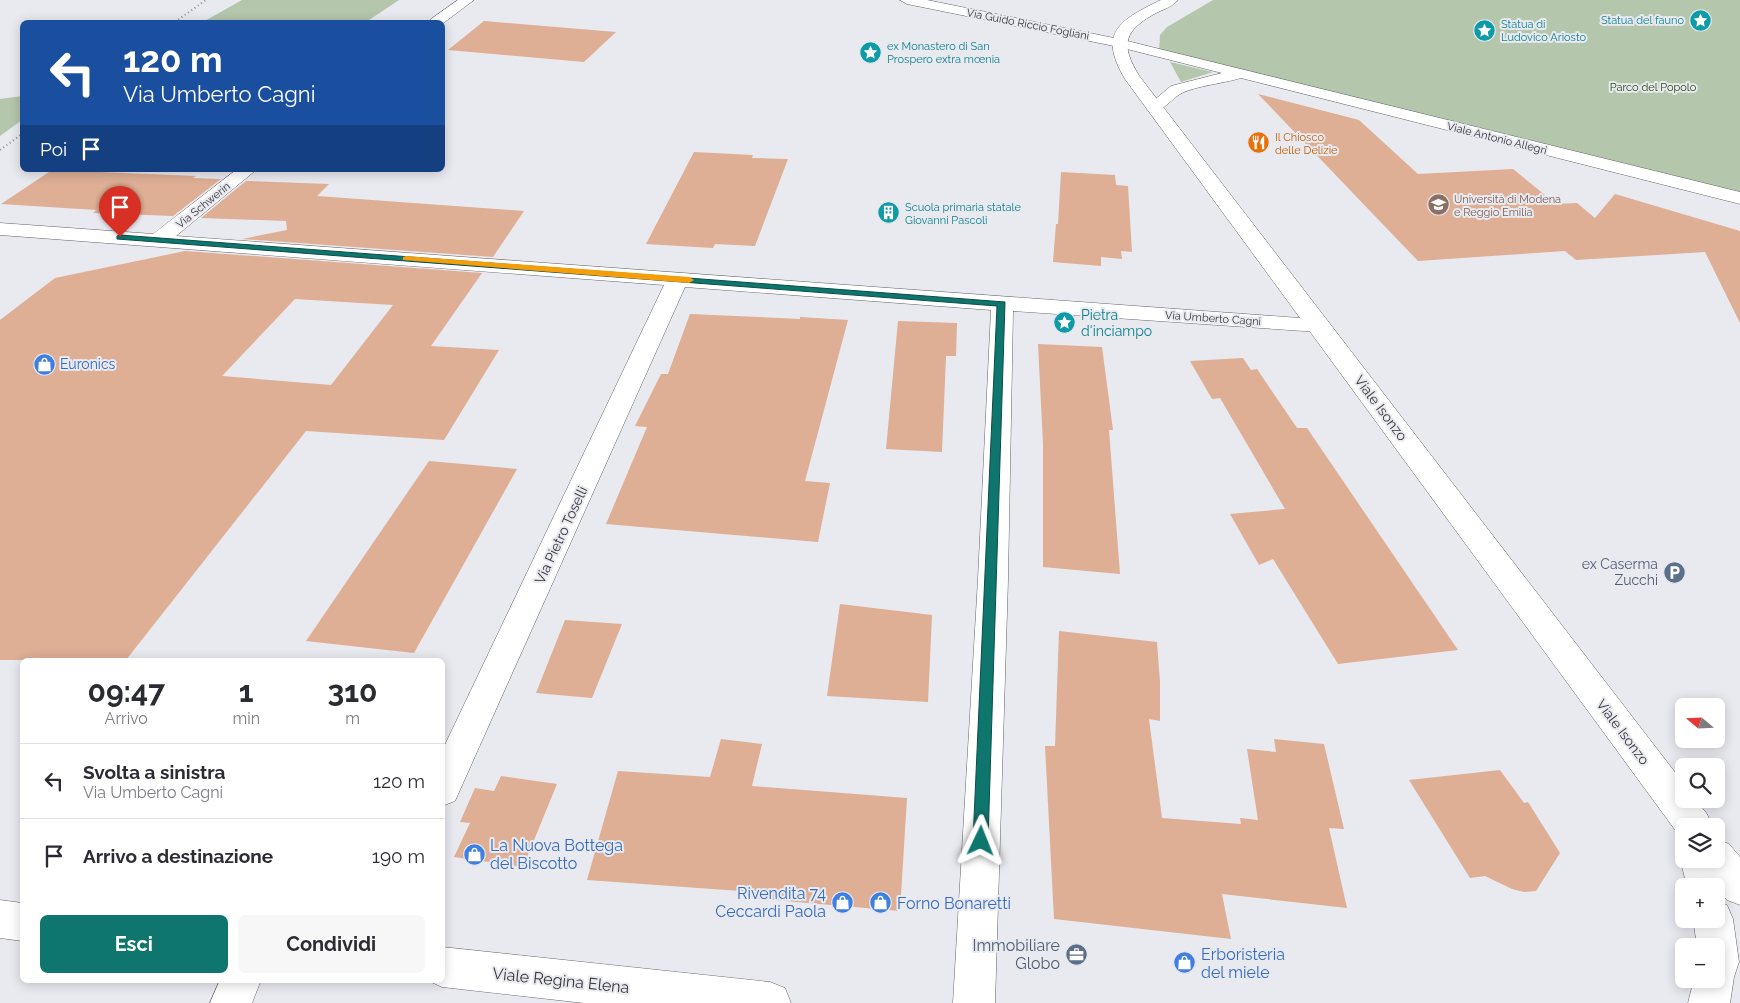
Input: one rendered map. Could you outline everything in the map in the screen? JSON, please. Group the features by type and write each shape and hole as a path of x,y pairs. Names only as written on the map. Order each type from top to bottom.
{"street":[{"path":"439,20 467,0"},
{"name":"Via Guido Riccio Fogliani","path":"907,0 1119,43"},
{"path":"1119,43 1120,36 1126,27 1171,0"},
{"name":"Viale Antonio Allegri","path":"1119,43 1253,78 1740,198"},
{"name":"Viale Isonzo","path":"1119,43 1120,58 1154,107 1319,325 1686,818"},
{"name":"Viale Antonio Allegri","path":"1154,107 1177,89 1231,74 1253,78"},
{"name":"Via Schwerin","path":"159,240 244,172"},
{"name":"Via Umberto Cagni","path":"0,229 1002,304 1319,325"},
{"name":"Via Pietro Toselli","path":"445,784 678,279"},
{"path":"974,1003 993,579 1002,304"},
{"path":"1725,868 1740,887"},
{"path":"0,919 20,922"},
{"name":"Viale Regina Elena","path":"445,967 770,1003"},
{"path":"231,1003 240,983"},
{"path":"1709,1003 1712,988"}],"green space":[{"path":"242,0 399,0 369,20 207,20"},
{"name":"Parco del Popolo","path":"1213,0 1740,0 1740,198 1159,53 1160,35 1167,27"},
{"path":"1170,62 1213,72 1181,82"},
{"path":"20,96 20,121 0,136 0,99"}],"building":[{"path":"484,21 616,32 584,62 448,50"},
{"path":"1258,94 1359,120 1418,174 1513,169 1556,204 1577,203 1595,218 1615,194 1740,231 1740,323 1705,252 1576,260 1565,251 1418,261"},
{"path":"694,152 753,155 752,158 788,159 755,246 715,244 713,248 646,244"},
{"path":"49,172 100,172 196,176 193,178 221,179 173,216 93,213 96,210 1,204"},
{"path":"1061,172 1115,175 1116,185 1128,186 1132,252 1121,251 1122,259 1101,257 1101,266 1053,262 1056,224 1058,224"},
{"path":"246,181 329,184 317,196 524,211 493,257 242,239 287,230 286,221 201,218"},
{"path":"185,251 482,273 431,346 499,350 444,440 306,431 128,658 20,658 20,660 0,660 0,320 55,278","holes":["295,299 393,305 331,385 222,376"]},
{"path":"690,314 848,320 805,481 830,483 818,542 606,524 647,427 635,426 661,374 668,374"},
{"path":"898,321 957,323 956,356 946,356 942,452 886,449"},
{"path":"1038,344 1102,347 1113,430 1109,430 1120,574 1043,567 1043,444"},
{"path":"1243,358 1251,370 1257,369 1297,428 1307,428 1458,650 1338,664 1273,559 1259,565 1230,514 1285,509 1220,398 1212,399 1190,361"},
{"path":"429,461 517,469 414,653 306,641"},
{"path":"840,604 932,615 928,702 827,696"},
{"path":"565,620 622,624 592,698 536,693"},
{"path":"1059,631 1157,642 1160,721 1149,719 1162,818 1241,824 1240,818 1258,820 1247,749 1276,752 1274,739 1324,744 1344,829 1329,828 1347,908 1222,894 1231,939 1054,919 1045,746 1055,746"},
{"path":"721,739 762,744 752,786 907,798 900,911 752,898 754,892 587,880 618,771 710,777"},
{"path":"1500,770 1524,803 1528,802 1560,853 1536,891 1524,892 1512,889 1485,876 1470,878 1409,780"},
{"path":"501,776 557,784 523,867 454,857 470,823 460,822 475,788 494,791"}],"railway":[{"path":"178,20 206,0"},
{"path":"0,150 20,135"}],"slow traffic":[{"path":"406,259 689,280"}],"place":[{"name":"Statua del fauno","path":"1700,20"},
{"name":"Statua di Ludovico Ariosto","path":"1485,30"},
{"name":"ex Monastero di San Prospero extra mœnia","path":"871,52"},
{"name":"Il Chiosco delle Delizie","path":"1259,143"},
{"name":"Università di Modena e Reggio Emilia","path":"1438,205"},
{"name":"Scuola primaria statale Giovanni Pascoli","path":"889,213"},
{"name":"Pietra d'inciampo","path":"1065,323"},
{"name":"Euronics","path":"44,364"},
{"name":"ex Caserma Zucchi","path":"1674,572"},
{"name":"La Nuova Bottega del Biscotto","path":"474,854"},
{"name":"Rivendita 74 Ceccardi Paola","path":"842,902"},
{"name":"Forno Bonaretti","path":"881,903"},
{"name":"Immobiliare Globo","path":"1076,954"},
{"name":"Erboristeria del miele","path":"1185,963"}],"route":[{"path":"120,237 1002,304 993,579 989,624 981,841"}]}
